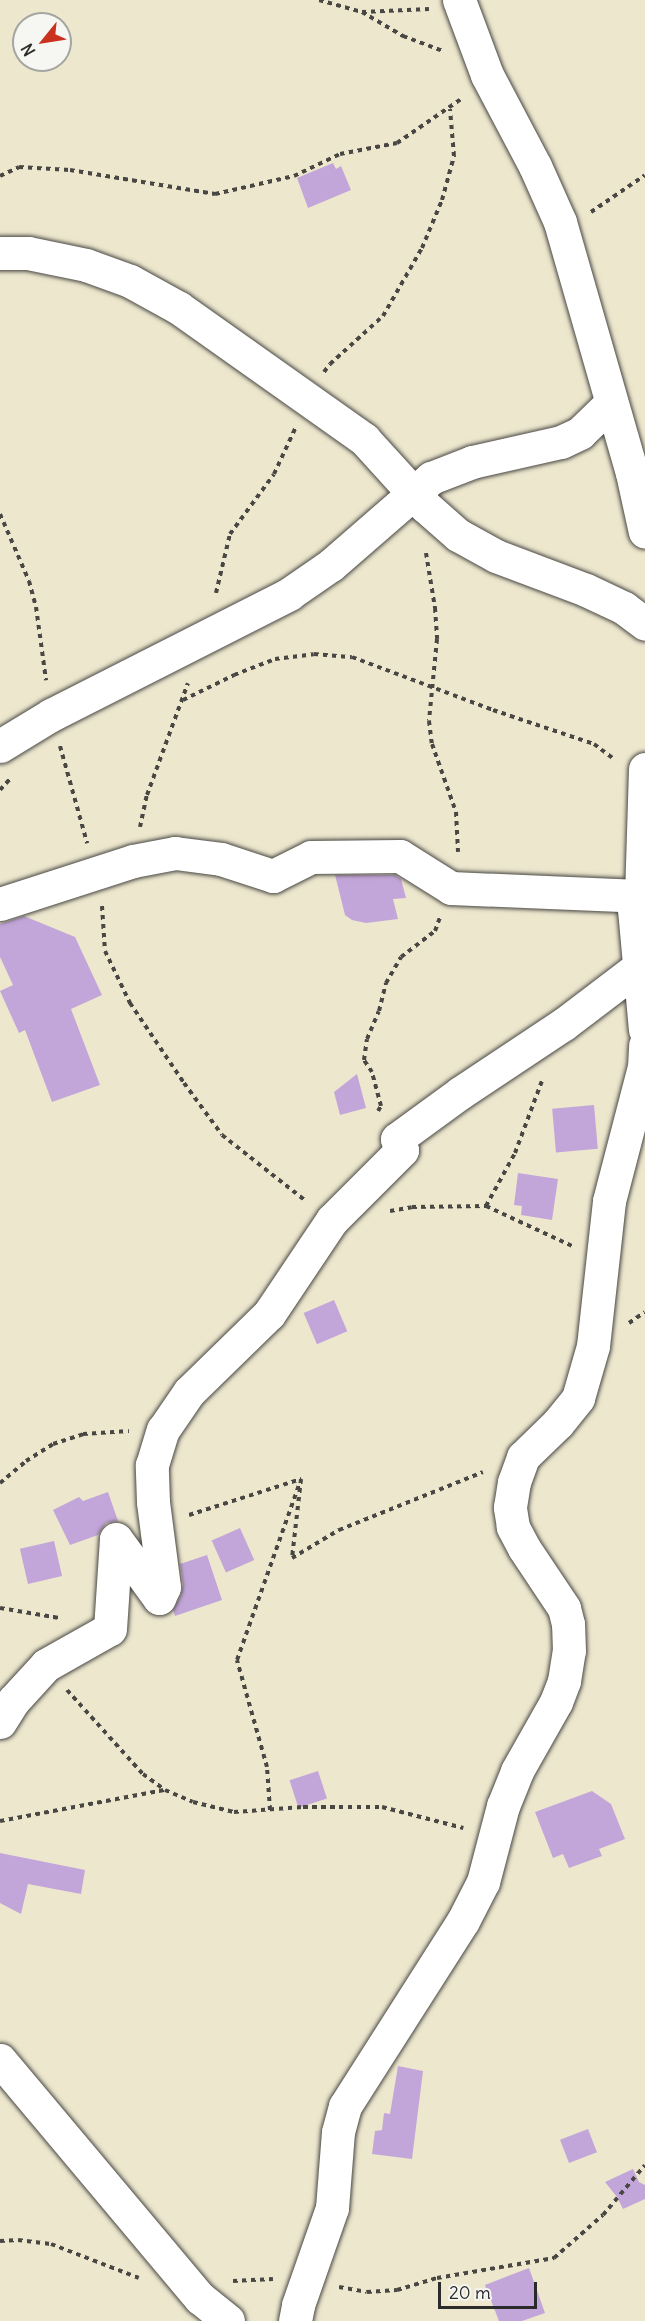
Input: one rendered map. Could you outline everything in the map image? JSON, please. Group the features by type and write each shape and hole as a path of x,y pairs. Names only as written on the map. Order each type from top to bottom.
{"street":[{"path":"460,3 487,75 535,166 560,222 610,403 632,473 645,532"},
{"path":"0,253 28,253 86,265 130,281 178,308 364,439 418,499 458,535 496,556 586,590 624,608 645,624"},
{"path":"0,746 51,715 289,594 418,499 448,469 538,449 580,434 610,403"},
{"path":"644,777 643,897 634,909 645,1029"},
{"path":"0,904 133,861 175,854 221,859 273,876 311,856 400,856 451,888 643,897"},
{"path":"0,1722 14,1700 46,1665 110,1629 116,1539 159,1598 164,1587 153,1502 152,1465 163,1430 189,1392 269,1314 332,1220 402,1150 397,1139 460,1093 564,1024 640,966"},
{"path":"296,2321 308,2276 332,2208 339,2132 345,2106 463,1921 483,1882 503,1806 517,1771 552,1710 564,1682 569,1651 568,1624 564,1608 513,1527 510,1507 514,1482 523,1456 558,1423 578,1398 593,1346 609,1201 644,1067 645,1045"},
{"path":"0,2060 200,2298 228,2321"}],"path":[{"path":"320,0 362,12 403,36 444,52"},
{"path":"362,12 460,3"},
{"path":"0,176 19,167 70,170 215,194 294,176 340,154 397,143 450,109 487,75"},
{"path":"133,861 147,795 183,700 199,640 217,592 230,534 274,474 307,398 330,364 383,316 422,248 442,200 454,156 450,109"},
{"path":"560,222 593,211 645,175"},
{"path":"376,1114 381,1106 372,1072 364,1059 367,1039 391,974 401,957 435,931 458,862 459,836 456,812 432,744 429,721 437,639 431,575 420,531 418,499"},
{"path":"0,514 29,581 36,607 51,715 96,873 102,908 105,951 130,1003 222,1135 332,1220"},
{"path":"183,700 234,675 275,659 314,654 352,657 594,744 644,777"},
{"path":"486,1206 515,1153 564,1024"},
{"path":"389,1211 412,1207 486,1206 603,1260"},
{"path":"0,1484 26,1461 53,1444 83,1434 163,1430"},
{"path":"301,1479 292,1558 359,1522 523,1456"},
{"path":"181,1518 301,1479"},
{"path":"270,1810 267,1767 237,1660 301,1479"},
{"path":"0,1608 110,1629"},
{"path":"46,1665 130,1760 165,1790 193,1802 234,1812 382,1807 496,1837"},
{"path":"0,1821 165,1790"},
{"path":"185,2280 258,2281 308,2276 337,2287 367,2292 397,2290 437,2278 554,2258 603,2215 645,2164"},
{"path":"0,2241 18,2240 51,2244 148,2281"}],"building":[{"path":"333,163 336,169 341,166 351,190 308,208 297,178"},
{"path":"335,875 395,875 401,879 406,898 393,899 398,919 366,923 352,920 345,915"},
{"path":"24,916 75,937 102,995 71,1009 100,1085 52,1102 25,1030 19,1033 0,991 13,985 0,957 0,924"},
{"path":"357,1074 366,1108 340,1115 334,1092"},
{"path":"594,1105 598,1149 556,1152 552,1109"},
{"path":"518,1173 558,1179 552,1220 521,1215 522,1206 514,1205"},
{"path":"334,1300 347,1331 317,1344 304,1313"},
{"path":"108,1492 118,1521 106,1523 98,1535 70,1545 53,1510 79,1497 83,1501"},
{"path":"240,1528 254,1560 226,1573 212,1541"},
{"path":"54,1541 62,1576 28,1584 20,1549"},
{"path":"207,1555 222,1600 175,1616 173,1610 181,1595 183,1585 180,1564"},
{"path":"318,1771 327,1799 298,1808 289,1780"},
{"path":"592,1791 611,1804 625,1839 599,1849 602,1856 569,1868 563,1854 553,1858 535,1812"},
{"path":"0,1853 85,1870 81,1894 28,1884 21,1914 0,1903"},
{"path":"398,2066 423,2071 412,2159 372,2154 375,2131 382,2130 384,2113 390,2114"},
{"path":"588,2129 597,2152 569,2163 560,2140"},
{"path":"633,2169 639,2182 645,2185 645,2199 623,2209 605,2182"},
{"path":"529,2268 545,2313 522,2321 499,2321 485,2285"}]}
